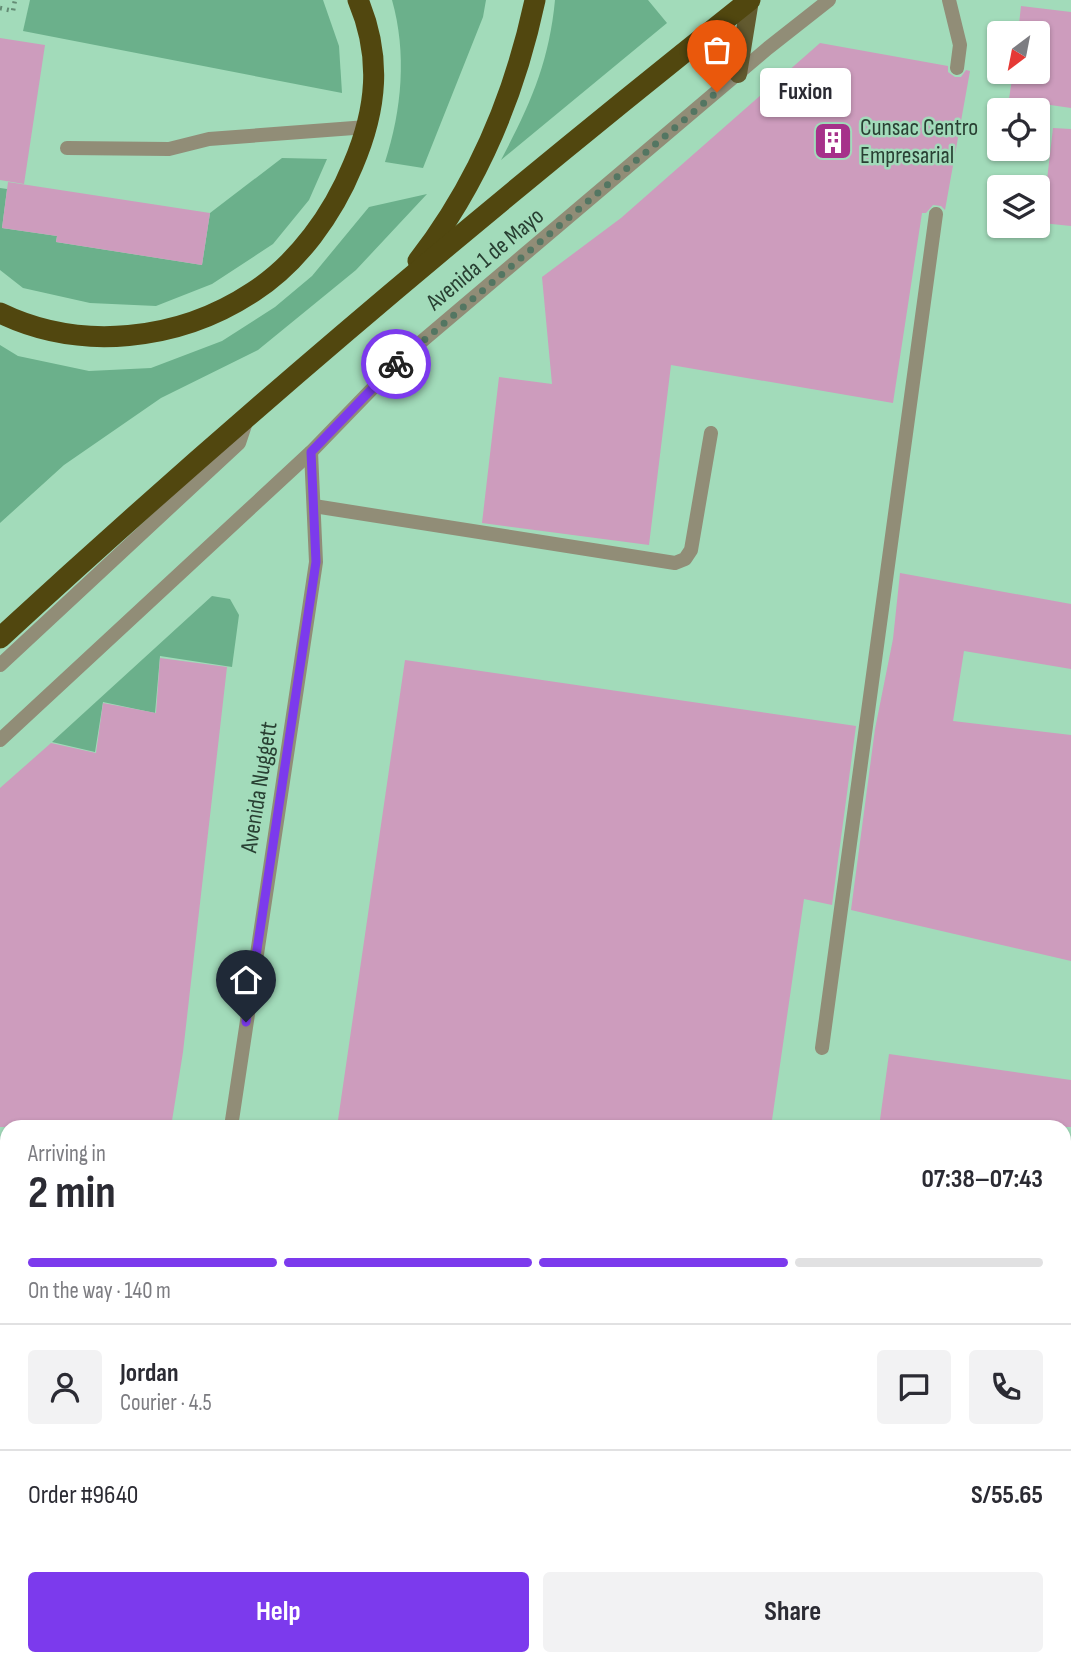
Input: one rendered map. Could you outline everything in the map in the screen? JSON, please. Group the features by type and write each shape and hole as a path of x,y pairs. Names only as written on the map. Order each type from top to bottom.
{"highway":[{"path":"0,313 35,327 69,335 98,337 155,332 190,323 223,310 254,292 276,274 316,230 348,177 367,127 375,78 374,54 358,0"},
{"path":"395,290 432,243 463,194 490,141 512,86 535,0"},
{"path":"0,638 142,507 395,290 604,116 750,0"}],"main road":[{"path":"738,74 750,0"}],"street":[{"name":"Avenida 1 de Mayo","path":"0,740 311,452 401,359 829,0"},
{"path":"949,0 960,46 957,68"},
{"path":"67,148 169,149 209,139 367,127"},
{"path":"822,1048 936,214"},
{"path":"0,666 239,443 247,416"},
{"path":"314,506 675,564 685,559 691,550 711,433"},
{"name":"Avenida Nuggett","path":"232,1120 316,562 311,452"}],"path":[{"path":"0,8 13,11 15,0"}],"green space":[{"path":"30,0 323,0 339,46 342,93 23,31"},
{"path":"392,0 486,0 483,17 423,168 385,162 399,102 401,61"},
{"path":"555,0 648,0 667,23 501,160 537,83 548,44"},
{"path":"282,158 327,159 309,200 273,244 212,284 156,306 90,303 23,288 0,270 0,188 7,189 2,228 57,236 56,242 202,265 210,213"},
{"path":"427,194 356,270 258,350 161,398 64,465 0,523 0,345 18,356 89,371 151,368 222,341 275,307 312,276 369,207"},
{"path":"212,596 230,599 239,615 232,667 160,656 155,713 103,702 95,752 52,742"}],"building":[{"path":"1021,6 1071,12 1071,108 1050,105 1050,98 1009,98 1011,84 1050,84 1050,21 1019,21"},
{"path":"0,38 45,45 24,184 0,180"},
{"path":"820,43 948,66 948,72 955,77 961,77 966,70 970,71 945,210 941,206 933,205 926,213 922,213 893,403 671,365 649,545 482,523 499,377 552,384 542,277 621,218"},
{"path":"1053,128 1071,129 1071,226 1050,224 1050,175 1048,175"},
{"path":"8,182 210,213 202,265 56,242 57,236 2,228"},
{"path":"900,573 1071,604 1071,669 964,651 953,721 1071,735 1071,961 851,910 875,729 893,639"},
{"path":"160,658 227,667 183,1052 172,1120 0,1120 0,788 51,743 96,753 103,703 156,713"},
{"path":"405,660 856,726 832,905 804,899 772,1120 338,1120"},
{"path":"889,1054 1071,1080 1071,1120 880,1120"}],"way so far":[{"path":"396,364 717,92"}],"place":[{"name":"Fuxion","path":"717,92"},
{"name":"Cunsac Centro Empresarial","path":"833,141"}],"route":[{"path":"246,1022 316,562 311,452 396,364"}]}
